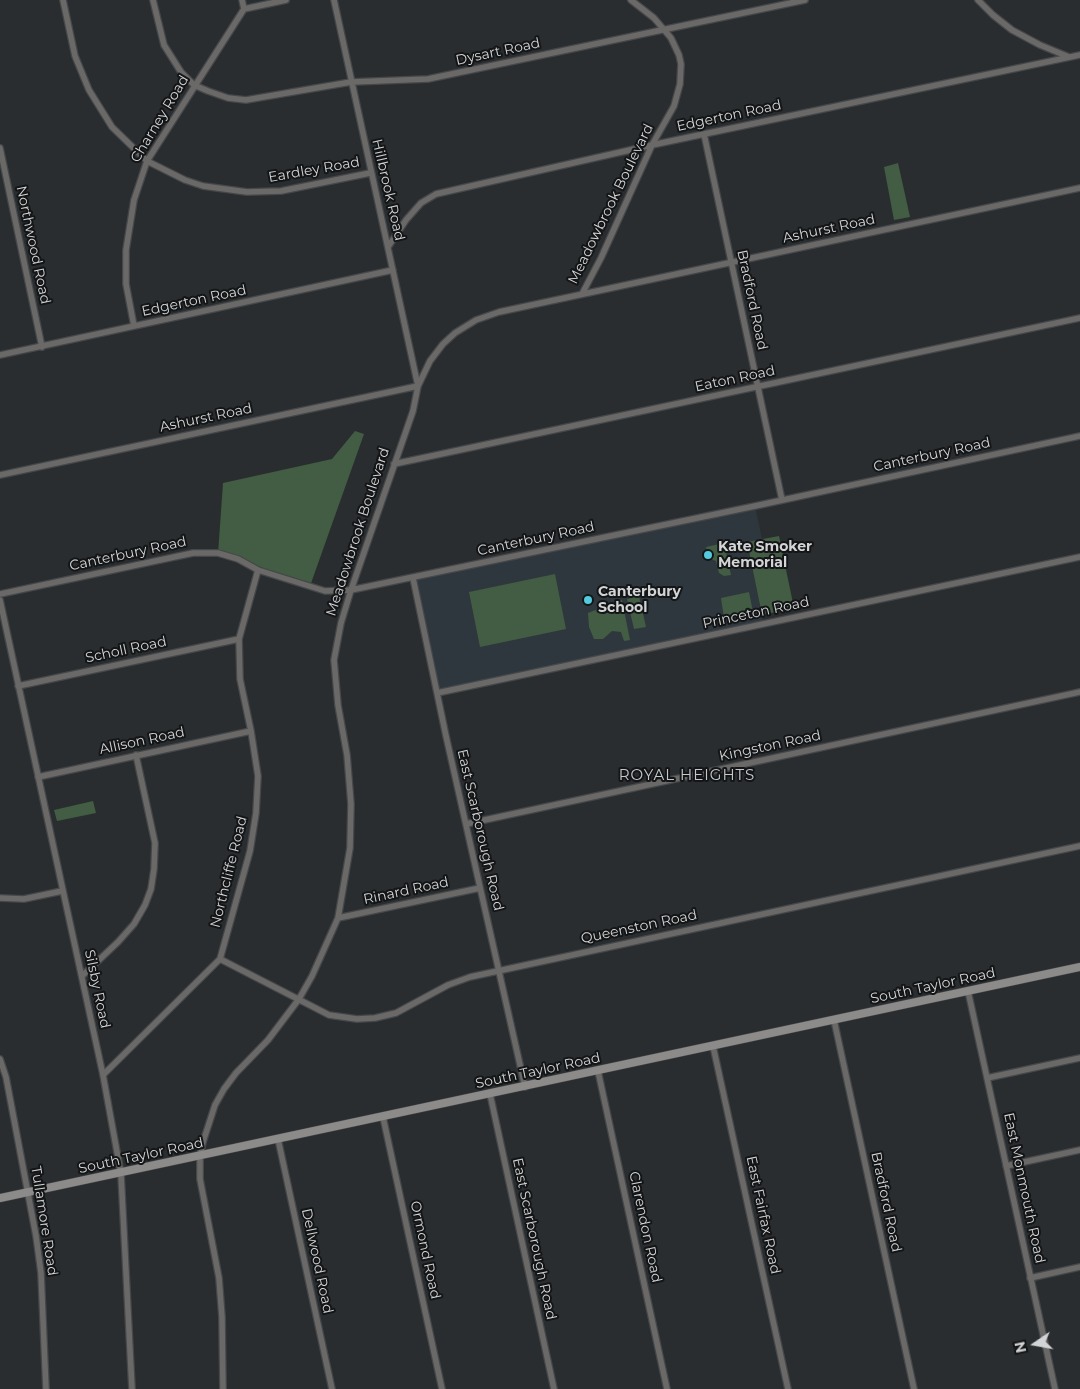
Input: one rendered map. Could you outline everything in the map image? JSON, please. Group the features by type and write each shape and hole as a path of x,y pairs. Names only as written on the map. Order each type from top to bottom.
{"main road":[{"name":"South Taylor Road","path":"0,1198 121,1174 1080,967"}],"street":[{"name":"Eardley Road","path":"63,0 75,56 96,104 112,127 148,161 185,180 203,186 247,192 281,191 370,173"},
{"path":"153,0 164,45 175,65 194,85"},
{"path":"242,0 244,9 286,0"},
{"name":"Hillbrook Road","path":"334,0 370,173 418,386"},
{"name":"Meadowbrook Boulevard","path":"223,1389 220,1294 216,1262 202,1193 200,1156 209,1119 224,1089 236,1073 268,1040 299,999 312,976 338,918 350,848 351,804 347,755 338,705 334,660 341,623 413,411 418,386 430,360 455,333 476,320 499,312 582,294 601,258 652,145 674,106 680,84 681,64 679,55 665,30 631,0"},
{"name":"Dysart Road","path":"194,85 222,96 246,100 351,82 428,79 805,0"},
{"path":"978,0 1012,30 1040,46 1069,57"},
{"name":"Charney Road","path":"134,326 126,284 126,250 134,200 148,161 194,85 244,9"},
{"name":"Edgerton Road","path":"388,247 406,220 421,203 436,194 652,145 1080,55"},
{"name":"Bradford Road","path":"704,134 782,500"},
{"name":"Northwood Road","path":"0,148 42,347"},
{"name":"Ashurst Road","path":"582,294 1080,188"},
{"name":"Edgerton Road","path":"0,355 393,270"},
{"name":"Eaton Road","path":"394,464 1080,318"},
{"name":"Ashurst Road","path":"0,475 418,386"},
{"name":"Canterbury Road","path":"0,594 193,553 218,554 238,559 258,570 325,591 351,590 1080,436"},
{"name":"Princeton Road","path":"437,693 1080,557"},
{"name":"Northcliffe Road","path":"103,1075 220,959 250,850 256,813 258,776 252,731 240,679 239,639 258,570"},
{"name":"East Scarborough Road","path":"413,578 525,1087"},
{"name":"Silsby Road","path":"0,600 103,1075 121,1174 132,1389"},
{"path":"0,637 7,636"},
{"name":"Scholl Road","path":"18,686 239,639"},
{"name":"Kingston Road","path":"466,824 1080,692"},
{"name":"Allison Road","path":"38,777 252,731"},
{"path":"82,976 134,924 145,905 151,889 154,869 154,843 136,755"},
{"name":"Queenston Road","path":"220,959 329,1014 356,1019 375,1018 396,1013 448,985 470,977 1080,846"},
{"name":"Rinard Road","path":"338,918 480,888"},
{"path":"0,898 24,899 62,891"},
{"name":"East Monmouth Road","path":"968,991 1055,1389"},
{"name":"Bradford Road","path":"834,1020 914,1389"},
{"name":"East Fairfax Road","path":"713,1046 788,1389"},
{"path":"987,1078 1080,1058"},
{"name":"Tullamore Road","path":"0,1059 6,1077 41,1273 46,1389"},
{"name":"Clarendon Road","path":"598,1071 667,1389"},
{"name":"East Scarborough Road","path":"490,1094 554,1389"},
{"name":"Ormond Road","path":"383,1117 442,1389"},
{"name":"Dellwood Road","path":"278,1139 332,1389"},
{"path":"1006,1166 1080,1150"},
{"path":"1030,1278 1080,1267"}],"shaded area":[{"name":"Canterbury School","path":"755,506 762,539 747,543 764,625 437,693 413,578"}],"green space":[{"path":"898,163 910,217 894,220 884,167"},
{"path":"355,431 364,434 310,586 218,554 223,483 332,459"},
{"path":"779,536 794,608 762,615 747,542"},
{"path":"724,543 731,575 724,576 719,573 716,561 709,558 706,547"},
{"path":"555,574 566,629 480,647 469,592"},
{"path":"749,592 753,612 724,618 721,598"},
{"path":"639,596 646,627 634,629 627,599"},
{"path":"622,600 630,640 624,641 621,632 612,631 603,639 594,639 589,627 588,613 598,609 607,613 617,607 616,601"},
{"path":"93,801 96,813 57,821 54,810"}],"place":[{"name":"Kate Smoker Memorial","path":"708,555"},
{"name":"Canterbury School","path":"588,600"}],"district":[{"name":"ROYAL HEIGHTS","path":"687,776"}]}
